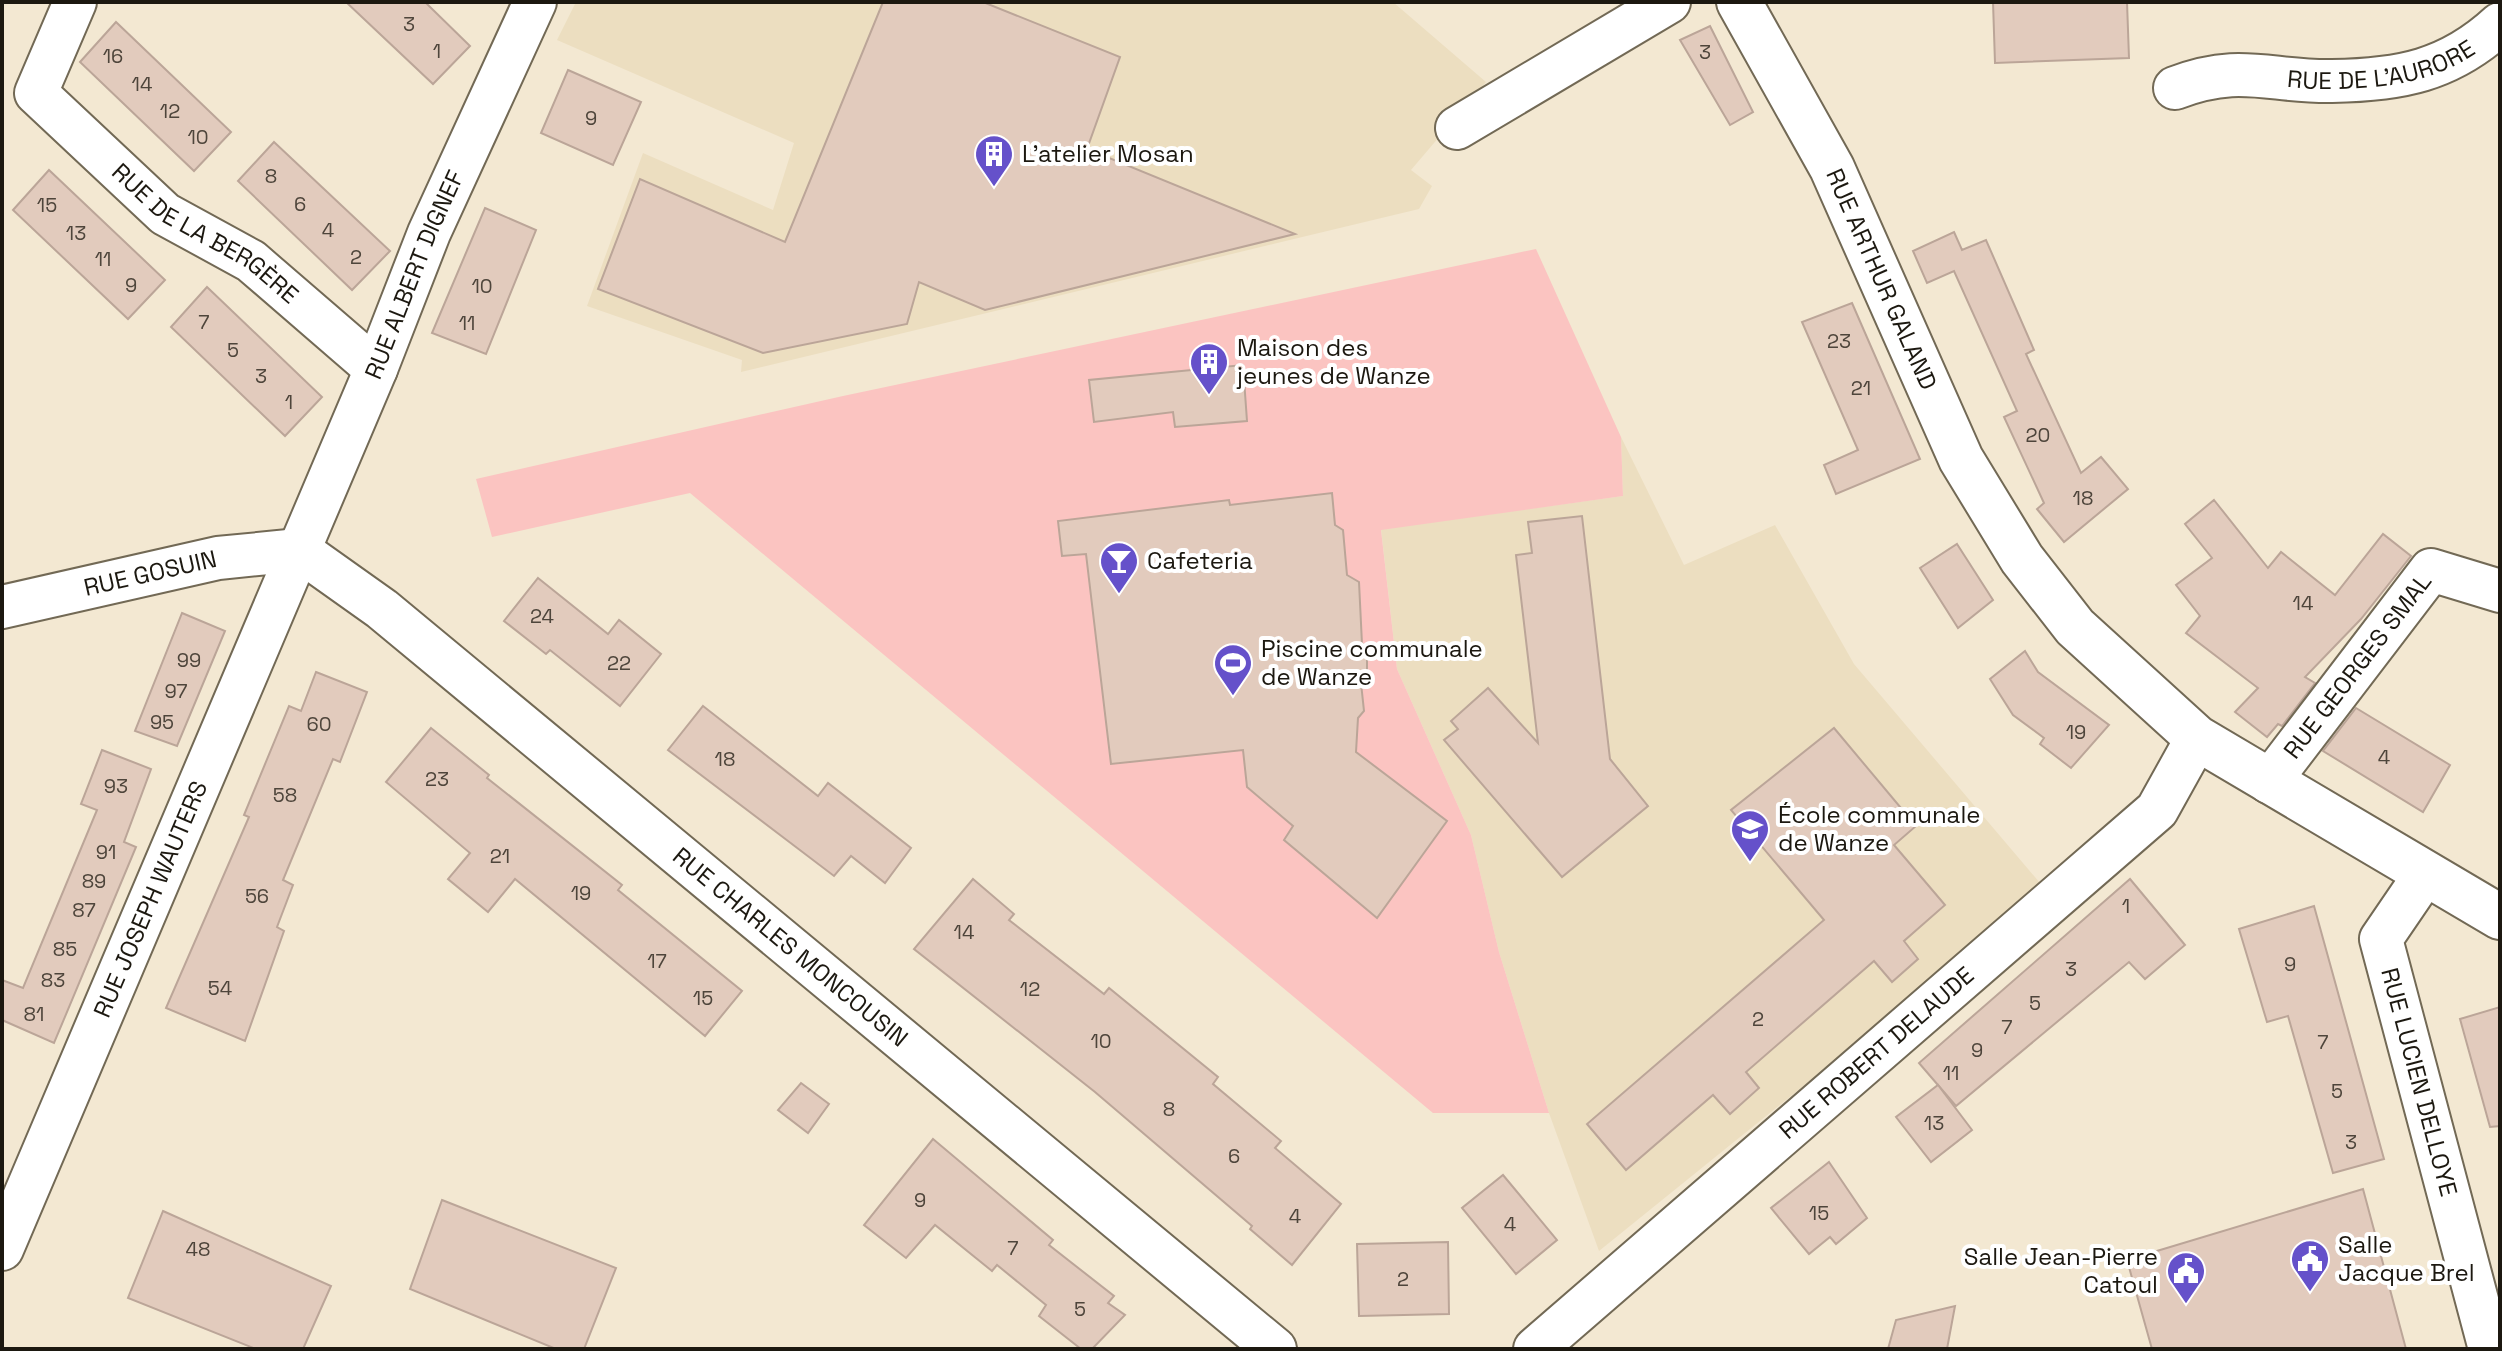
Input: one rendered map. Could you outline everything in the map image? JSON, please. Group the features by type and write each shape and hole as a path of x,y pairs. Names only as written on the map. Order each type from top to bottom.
{"street":[{"name":"RUE DE LA BERGÈRE","path":"75,2 36,93 165,214 251,261 376,369"},
{"name":"RUE ALBERT DIGNEF","path":"299,550 376,369 429,233 535,2"},
{"path":"1457,128 1669,2"},
{"name":"RUE ARTHUR GALAND","path":"1739,2 1832,168 1961,459 2022,559"},
{"name":"RUE DE L'AURORE","path":"2175,88 2199,79 2253,73 2330,81 2415,74 2471,50 2500,24"},
{"name":"RUE GOSUIN","path":"2,607 218,558 299,550"},
{"name":"RUE JOSEPH WAUTERS","path":"2,1249 299,550"},
{"name":"RUE CHARLES MONCOUSIN","path":"299,550 394,619 1275,1349"},
{"name":"RUE GEORGES SMAL","path":"2022,559 2075,627 2197,738 2500,917"},
{"name":"RUE GEORGES SMAL","path":"2269,782 2431,570 2500,591"},
{"name":"RUE ROBERT DELAUDE","path":"1535,1349 2157,810 2197,738"},
{"name":"RUE LUCIEN DELLOYE","path":"2426,873 2381,939 2490,1349"}],"shaded area":[{"path":"576,2 1393,2 1486,82 1411,170 1432,186 1419,209 741,372 742,360 587,306 643,153 773,210 794,143 557,40"},
{"path":"1536,249 1621,437 1623,496 1381,530 1397,669 1471,835 1499,952 1549,1113 1433,1113 690,493 492,537 476,479 843,396"},
{"name":"École communale de Wanze","path":"1621,437 1684,565 1775,525 1854,664 2046,890 1599,1251 1549,1113 1499,952 1471,835 1397,669 1381,529 1623,496"}],"building":[{"path":"346,2 425,2 470,46 433,84"},
{"name":"L'atelier Mosan","path":"883,2 983,2 1120,57 1087,149 1295,234 985,310 919,282 907,324 763,353 598,289 640,179 785,242"},
{"path":"1993,2 2127,2 2129,58 1995,63"},
{"path":"116,22 231,132 194,171 80,62"},
{"path":"1710,26 1753,112 1730,125 1680,40"},
{"path":"568,70 641,102 613,165 541,133"},
{"path":"274,142 390,251 352,290 238,181"},
{"path":"49,170 165,280 128,319 13,210"},
{"path":"485,208 536,230 486,354 432,333"},
{"path":"1954,232 1962,250 1986,240 2034,350 2026,354 2081,473 2101,457 2128,489 2064,542 2037,509 2044,503 2004,417 2017,411 1954,271 1927,283 1913,251"},
{"path":"207,287 322,397 285,436 171,327"},
{"path":"1852,303 1920,459 1836,494 1824,465 1858,450 1802,322"},
{"path":"1243,365 1247,421 1175,427 1173,412 1094,422 1089,380"},
{"name":"Piscine communale de Wanze","path":"1332,493 1335,525 1343,530 1347,575 1359,582 1362,644 1367,645 1367,678 1361,683 1364,711 1358,718 1356,752 1447,821 1377,918 1284,840 1293,826 1247,787 1243,750 1111,764 1086,554 1062,556 1058,521 1229,500 1230,505"},
{"path":"2214,500 2268,568 2281,552 2335,595 2383,534 2411,556 2361,619 2305,677 2315,683 2282,726 2278,724 2267,737 2235,712 2258,688 2186,633 2200,616 2176,585 2212,558 2185,524"},
{"path":"1582,516 1610,759 1648,806 1562,877 1444,740 1458,729 1451,721 1488,688 1538,743 1516,555 1532,553 1528,522"},
{"path":"1957,544 1993,600 1958,628 1920,568"},
{"path":"538,578 608,634 619,620 661,654 620,706 550,650 546,654 504,621"},
{"path":"182,613 225,631 177,746 135,731"},
{"path":"2025,651 2038,672 2109,725 2071,768 2040,744 2044,738 2013,715 1990,679"},
{"path":"316,672 367,692 340,762 333,759 283,880 293,885 277,927 284,931 245,1041 166,1008 249,817 244,815 289,706 301,711"},
{"path":"703,706 818,796 828,783 911,848 885,883 851,856 834,876 668,750"},
{"path":"2356,708 2450,765 2423,812 2323,751"},
{"path":"431,728 489,775 487,778 622,885 618,890 742,991 705,1036 515,879 488,912 448,879 470,853 386,782"},
{"path":"1834,728 1916,826 1894,845 1945,905 1904,941 1918,959 1892,982 1874,961 1746,1072 1759,1088 1730,1114 1713,1095 1626,1170 1587,1124 1824,920 1731,810"},
{"path":"102,750 151,769 124,842 136,847 54,1043 2,1020 2,980 23,988 97,810 81,804"},
{"path":"973,879 1014,914 1009,920 1104,994 1109,988 1218,1077 1213,1084 1281,1141 1275,1148 1341,1204 1292,1265 1250,1229 1252,1226 1095,1092 914,949"},
{"path":"2130,879 2185,945 2145,979 2129,962 1956,1106 1919,1063"},
{"path":"2314,906 2384,1159 2333,1173 2288,1016 2267,1022 2239,929"},
{"path":"2500,1007 2500,1126 2490,1127 2460,1019"},
{"path":"801,1083 829,1104 808,1133 778,1110"},
{"path":"1938,1085 1972,1130 1931,1162 1896,1117"},
{"path":"933,1139 1053,1240 1049,1245 1114,1296 1108,1303 1125,1315 1092,1349 1081,1349 1039,1316 1046,1305 997,1265 992,1271 935,1225 906,1258 864,1225"},
{"path":"1829,1162 1867,1218 1836,1244 1830,1237 1809,1254 1771,1208"},
{"path":"1503,1175 1557,1240 1516,1274 1462,1208"},
{"name":"Salle Jacque Brel","path":"2363,1189 2406,1349 2152,1349 2127,1260"},
{"path":"442,1200 616,1268 584,1349 556,1349 410,1289"},
{"path":"163,1211 331,1286 303,1349 256,1349 128,1298"},
{"path":"1448,1242 1449,1314 1359,1316 1357,1244"},
{"path":"1955,1306 1947,1349 1888,1349 1896,1320"}],"place":[{"name":"L'atelier Mosan","path":"994,188"},
{"name":"Maison des jeunes de Wanze","path":"1209,396"},
{"name":"Cafeteria","path":"1119,595"},
{"name":"Piscine communale de Wanze","path":"1233,697"},
{"name":"École communale de Wanze","path":"1750,863"},
{"name":"Salle Jacque Brel","path":"2310,1293"},
{"name":"Salle Jean-Pierre Catoul","path":"2186,1305"}]}
